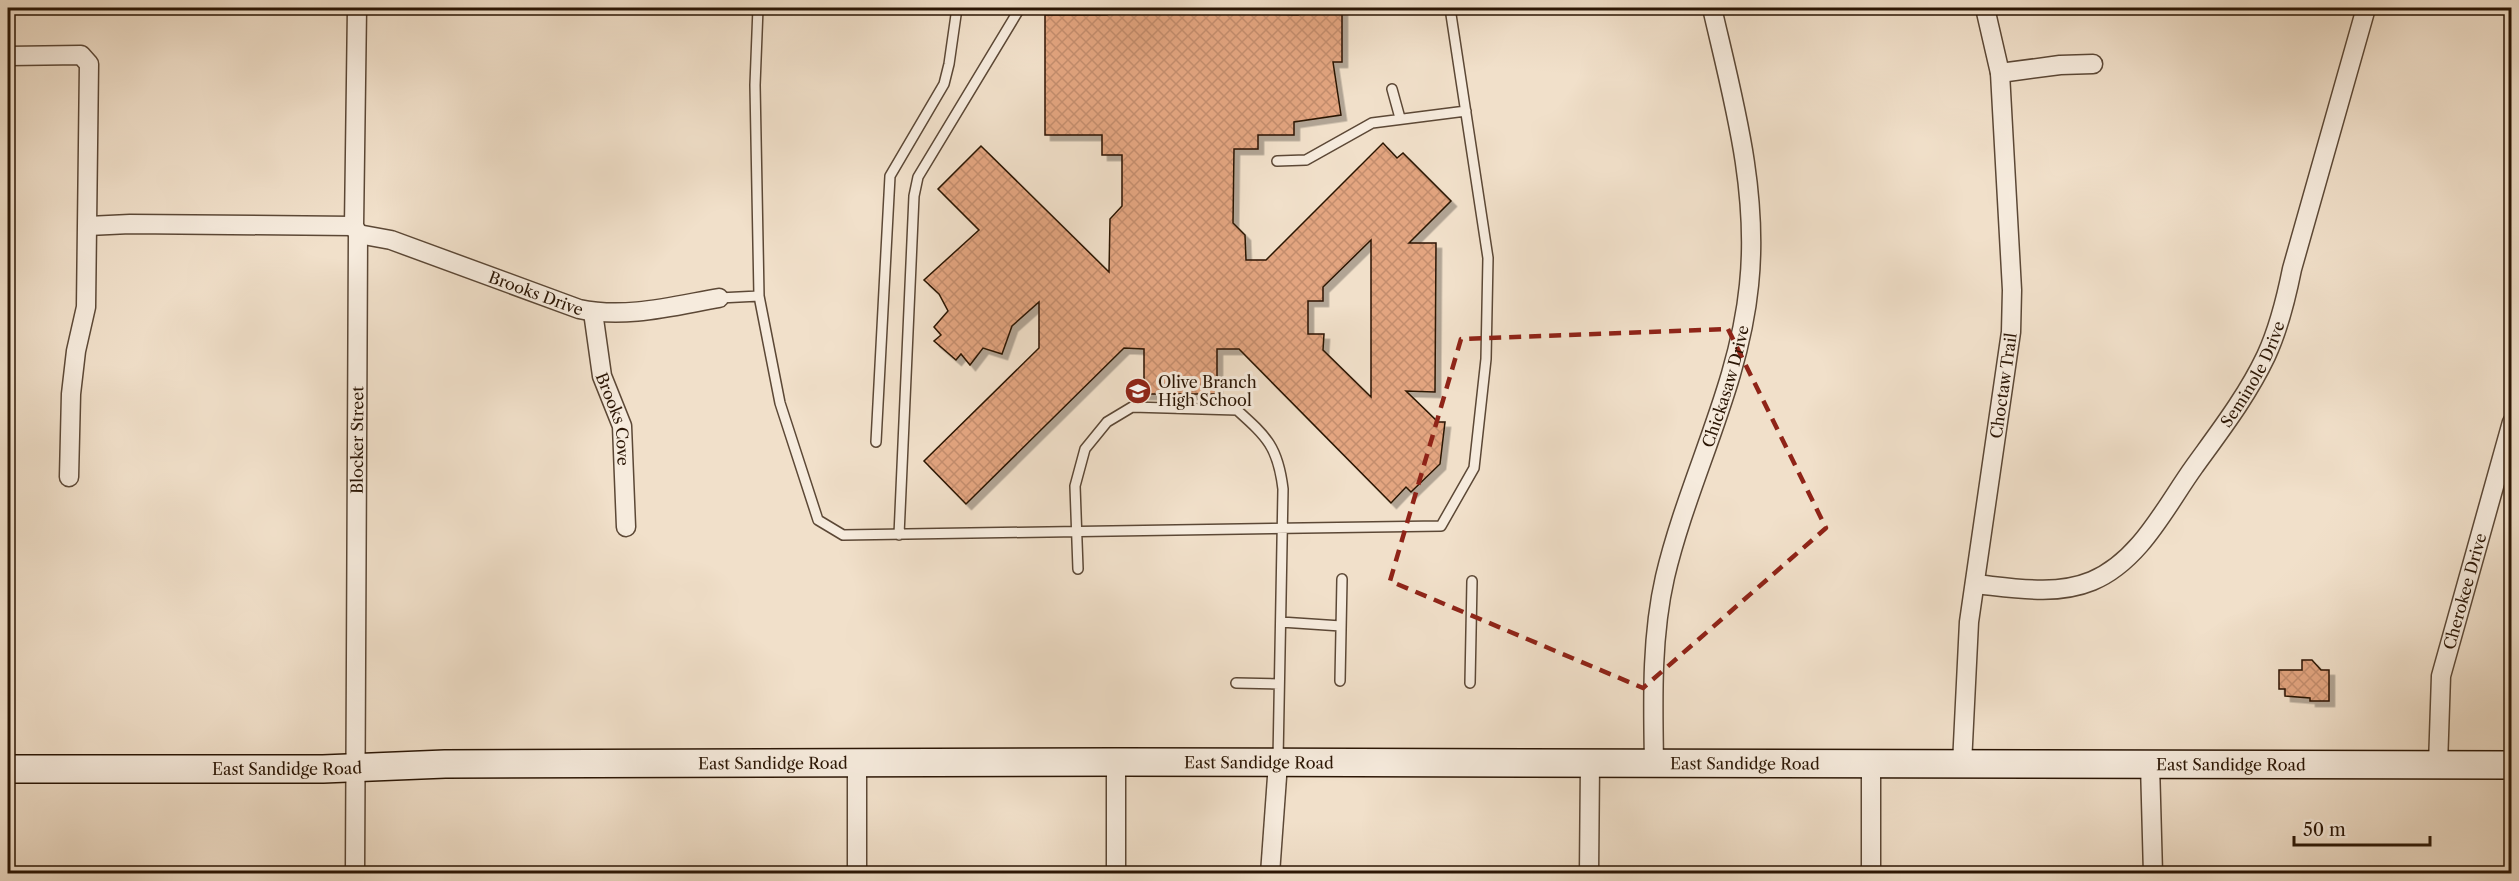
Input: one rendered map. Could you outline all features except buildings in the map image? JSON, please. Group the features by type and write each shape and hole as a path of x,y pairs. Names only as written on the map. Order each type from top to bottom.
{"street":[{"name":"Blocker Street","path":"355,873 357,8"},
{"name":"Chickasaw Drive","path":"1654,763 1653,681 1657,628 1665,579 1680,525 1720,412 1740,341 1751,264 1750,195 1743,139 1712,8"},
{"name":"Choctaw Trail","path":"1962,764 1969,622 2012,332 2012,290 2000,73 1985,8"},
{"name":"Seminole Drive","path":"1975,584 2030,590 2066,589 2095,580 2120,564 2146,535 2227,423 2256,376 2278,326 2366,8"},
{"path":"8,56 81,55 89,64 86,307 76,351 71,394 69,477"},
{"path":"2000,73 2060,65 2093,64"},
{"name":"Brooks Drive","path":"88,226 130,224 356,230 392,240 579,309 593,312 622,314 719,298"},
{"name":"Brooks Cove","path":"593,312 602,376 621,426 626,527"},
{"name":"Cherokee Drive","path":"2438,765 2441,676 2511,422"},
{"name":"East Sandidge Road","path":"8,769 355,767 445,764 1116,762 2511,765"},
{"path":"1116,762 1116,873"},
{"path":"1270,873 1278,763"},
{"path":"1589,873 1590,763"},
{"path":"857,764 857,873"},
{"path":"1871,764 1871,873"},
{"path":"2150,764 2153,873"}],"lane":[{"path":"758,8 755,85 759,296 780,403 818,520 843,535 1441,526 1474,468 1486,359 1488,258 1450,8"},
{"path":"876,442 890,176 944,84 957,8"},
{"path":"899,535 914,196 918,177 1020,8"},
{"path":"1392,89 1400,118"},
{"path":"1277,161 1306,160 1372,123 1466,111"},
{"path":"719,298 759,296"},
{"path":"1078,569 1075,486 1085,449 1107,422 1132,407 1237,410 1266,437 1277,459 1283,489 1278,763"},
{"path":"1340,681 1342,579"},
{"path":"1470,683 1472,581"},
{"path":"1281,622 1341,626"},
{"path":"1236,683 1280,684"}],"highlighted area":[{"path":"1728,329 1826,528 1643,688 1390,581 1461,339"}],"place":[{"name":"Olive Branch High School","path":"1138,391"}]}
